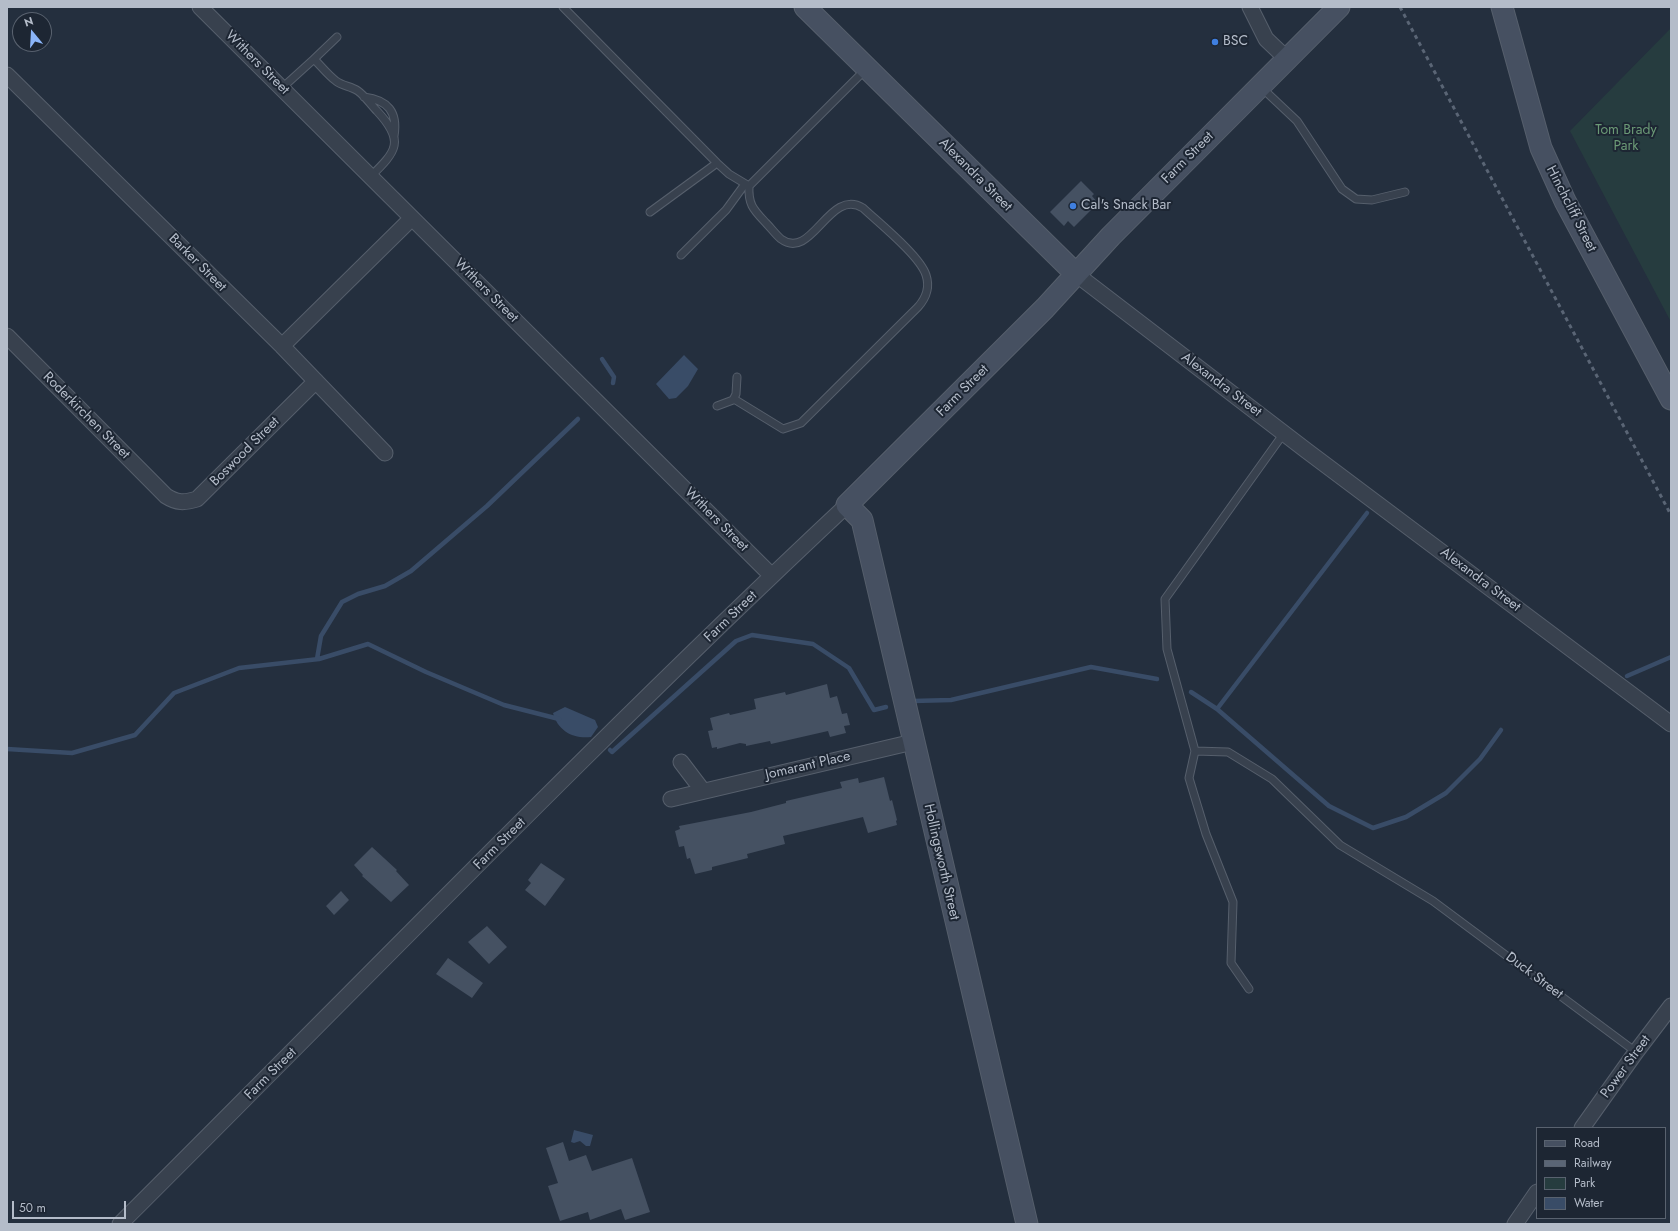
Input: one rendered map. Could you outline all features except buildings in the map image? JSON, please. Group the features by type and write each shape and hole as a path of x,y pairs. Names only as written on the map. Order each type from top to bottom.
{"street":[{"name":"Alexandra Street","path":"805,7 1076,274 1284,433 1671,724"},
{"path":"1250,7 1266,39 1287,60"},
{"name":"Farm Street","path":"120,1224 504,839 772,576 847,506 1045,308 1076,274 1339,7"},
{"name":"Hinchcliff Street","path":"1502,7 1541,148 1552,175 1671,399"},
{"name":"Withers Street","path":"206,9 370,177 772,576"},
{"name":"Barker Street","path":"7,75 282,346 385,454"},
{"path":"282,346 412,218"},
{"name":"Roderkirchen Street","path":"7,336 166,496"},
{"name":"Boswood Street","path":"166,496 175,501 186,503 197,499 316,381"},
{"name":"Hollingsworth Street","path":"847,506 862,520 1027,1224"},
{"name":"Jomarant Place","path":"671,799 913,742"},
{"path":"681,762 703,791"},
{"name":"Power Street","path":"1583,1127 1671,1006"},
{"path":"1515,1224 1536,1193"}],"lane":[{"path":"563,7 716,163 728,174 747,185"},
{"path":"282,88 337,37"},
{"path":"314,59 337,82 358,91 390,126 394,137"},
{"path":"680,255 726,210 747,185 866,68"},
{"path":"1260,86 1297,121 1342,189 1356,199 1372,200 1405,192"},
{"path":"364,97 381,101 394,114 396,120 392,154 370,177"},
{"path":"650,212 716,163"},
{"path":"734,399 783,429 801,423 918,307 925,299 927,290 926,276 919,263 863,208 856,203 850,203 837,209 806,239 793,243 782,240 754,211 748,200 747,185"},
{"path":"718,406 734,399 736,394 737,377"},
{"path":"1249,989 1231,963 1233,902 1206,834 1189,778 1195,751 1167,649 1165,599 1284,433"},
{"name":"Duck Street","path":"1195,751 1228,752 1272,779 1340,845 1433,901 1636,1052"}],"green space":[{"name":"Tom Brady Park","path":"1671,28 1671,322 1570,131"}],"water":[{"path":"684,355 698,369 688,386 676,398 669,399 656,384"},
{"path":"565,707 595,720 598,727 591,737 578,737 562,729 553,713"},
{"path":"574,1130 593,1135 590,1146 586,1146 580,1141 574,1143 571,1142"}],"waterway":[{"path":"602,359 614,377 613,383"},
{"path":"317,659 321,636 342,602 358,594 385,586 411,571 487,506 578,419"},
{"path":"1217,709 1367,513"},
{"path":"610,750 612,752 736,641 752,635 813,644 849,668 874,710 886,707"},
{"path":"7,749 72,753 135,735 174,693 239,668 319,659 368,644 426,672 504,705 559,719"},
{"path":"1627,676 1671,657"},
{"path":"913,701 951,700 1091,667 1157,679"},
{"path":"1191,692 1217,709 1329,806 1373,828 1406,817 1446,793 1480,759 1501,730"}],"railway":[{"path":"1400,7 1671,515"}],"place":[{"name":"BSC","path":"1215,42"},
{"name":"Cal's Snack Bar","path":"1073,206"}]}
